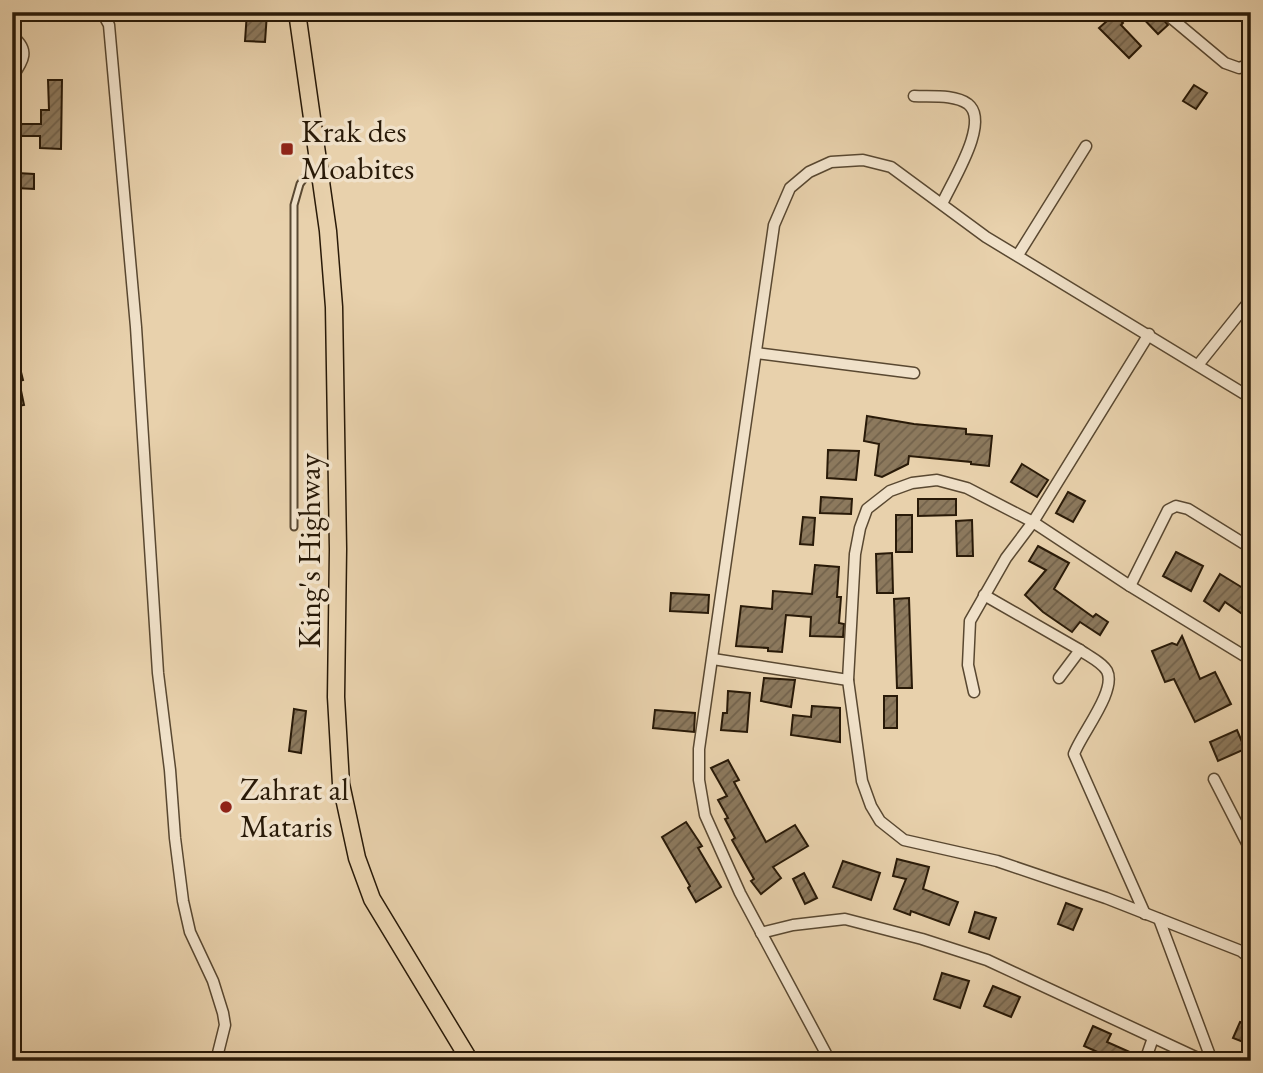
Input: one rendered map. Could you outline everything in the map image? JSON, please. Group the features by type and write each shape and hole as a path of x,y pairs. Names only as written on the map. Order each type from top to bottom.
{"main road":[{"name":"King's Highway","path":"297,12 319,159 334,307 338,536 336,697 341,784 356,858 372,899 470,1061"}],"street":[{"path":"102,12 108,25 123,164 141,391 158,673 175,838 190,932 213,981 223,1013 225,1025 216,1061"},
{"path":"1164,12 1225,63 1239,68 1251,64"},
{"path":"12,36 22,44 24,54 12,77"},
{"path":"914,96 950,98 966,103 974,111 976,132 942,204"},
{"path":"1018,255 1086,146"},
{"path":"830,1061 740,893 705,815 699,780 699,749 774,225 790,188 808,172 831,162 863,160 891,167 986,237 1251,398"},
{"path":"1199,365 1251,299"},
{"path":"974,692 968,665 970,621 1006,558 1033,522 1149,334"},
{"path":"756,353 914,373"},
{"path":"1250,659 1130,586 1033,522 967,488 937,480 912,483 890,491 867,509 860,528 855,554 848,680 862,781 880,821 904,840 998,860 1241,951 1251,959"},
{"path":"1130,586 1168,510 1176,506 1188,509 1251,548"},
{"path":"984,595 1080,650 1104,667 1109,678 1105,696 1074,754 1145,914"},
{"path":"1059,678 1080,650"},
{"path":"713,659 848,680"},
{"path":"1214,779 1251,850"},
{"path":"761,933 793,925 845,919 922,939 987,960 1199,1060"},
{"path":"1159,919 1212,1061"},
{"path":"12,939 12,962"},
{"path":"1144,1061 1153,1038"}],"lane":[{"path":"294,527 294,205 300,184 319,159"}],"building":[{"path":"247,12 267,13 265,42 245,41"},
{"path":"1137,12 1157,12 1168,25 1158,34"},
{"path":"1115,14 1123,23 1121,25 1141,46 1129,58 1099,28"},
{"path":"48,80 62,80 61,149 40,148 40,136 18,136 18,124 41,124 41,110 49,110"},
{"path":"1194,85 1207,93 1196,109 1183,101"},
{"path":"17,173 34,174 34,189 16,188"},
{"path":"20,368 23,380 19,381 24,405 12,407 12,369"},
{"path":"867,416 966,429 966,434 992,436 989,466 909,456 908,464 882,477 875,475 879,444 864,441"},
{"path":"828,450 859,451 856,480 827,478"},
{"path":"1022,464 1048,480 1037,497 1011,482"},
{"path":"1068,492 1085,501 1073,522 1056,513"},
{"path":"821,497 852,499 851,514 820,513"},
{"path":"918,499 956,499 956,515 918,516"},
{"path":"896,515 912,515 912,552 896,552"},
{"path":"803,517 815,518 813,545 800,544"},
{"path":"972,520 973,556 957,556 956,521"},
{"path":"1038,546 1069,563 1054,589 1093,617 1096,614 1108,622 1100,635 1080,622 1072,632 1043,612 1025,595 1046,570 1029,561"},
{"path":"1176,552 1203,566 1191,591 1163,576"},
{"path":"892,553 893,593 877,593 876,554"},
{"path":"815,565 839,567 837,597 841,597 839,623 844,624 843,637 810,636 811,617 786,615 782,652 768,651 768,648 736,646 741,606 772,609 773,591 812,594"},
{"path":"1220,574 1251,593 1251,620 1225,602 1219,611 1204,601"},
{"path":"671,593 709,595 708,613 670,611"},
{"path":"909,598 912,688 897,688 894,599"},
{"path":"1182,636 1200,679 1215,672 1231,704 1195,722 1174,679 1165,682 1152,651 1172,643 1177,645"},
{"path":"764,678 795,680 791,707 761,701"},
{"path":"728,691 750,693 747,732 721,730 723,713 727,713"},
{"path":"884,696 897,696 897,728 884,728"},
{"path":"812,706 840,708 840,742 791,735 793,715 811,717"},
{"path":"294,709 306,711 301,753 289,751"},
{"path":"655,710 695,713 694,732 653,728"},
{"path":"1237,730 1245,749 1218,761 1210,742"},
{"path":"728,760 739,780 734,782 766,842 795,825 808,846 773,867 781,878 761,894 751,881 754,879 732,840 735,838 725,819 728,818 718,800 727,796 711,768"},
{"path":"686,822 702,846 698,848 721,887 696,902 662,837"},
{"path":"897,859 929,867 923,889 958,902 949,925 911,911 910,915 894,909 906,879 893,876"},
{"path":"843,861 880,873 871,900 833,887"},
{"path":"804,873 817,898 805,904 793,879"},
{"path":"1066,903 1082,909 1073,930 1058,924"},
{"path":"975,912 996,918 989,939 969,932"},
{"path":"942,973 969,981 960,1008 934,999"},
{"path":"993,986 1020,997 1011,1017 984,1006"},
{"path":"1240,1022 1251,1026 1251,1045 1233,1038"},
{"path":"1093,1026 1111,1034 1107,1042 1132,1053 1128,1061 1108,1061 1109,1057 1084,1046"}],"place":[{"name":"Krak des Moabites","path":"287,149"},
{"name":"Zahrat al Mataris","path":"226,807"}]}
